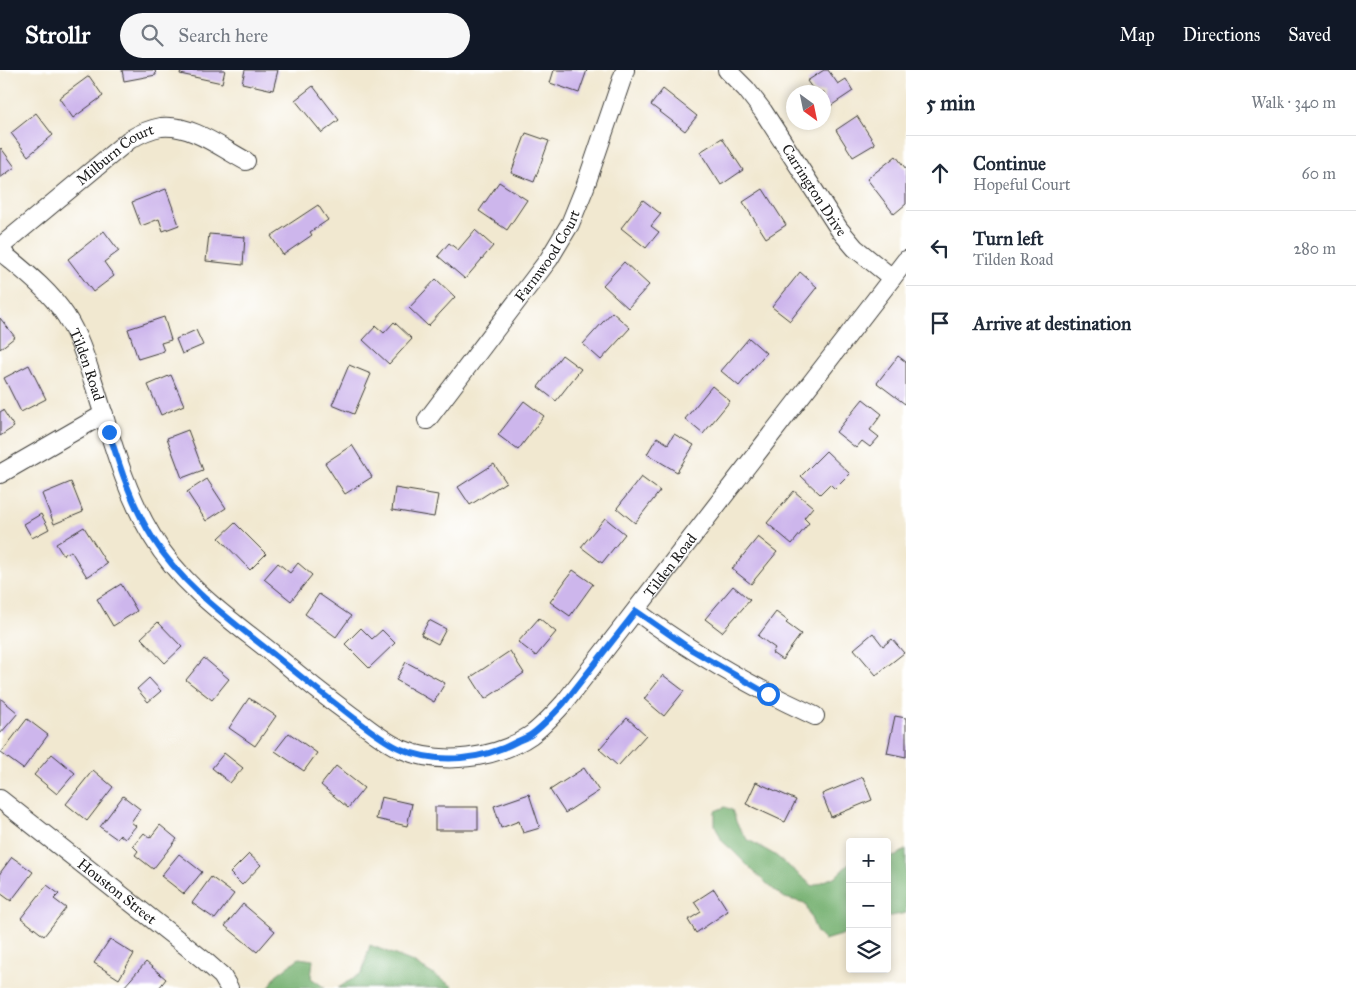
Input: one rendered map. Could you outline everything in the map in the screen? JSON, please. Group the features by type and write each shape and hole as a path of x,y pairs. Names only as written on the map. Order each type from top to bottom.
{"street":[{"name":"Farmwood Court","path":"427,420 549,259 570,224 625,70"},
{"name":"Carrington Drive","path":"727,70 746,88 763,111 839,229 855,248 892,278"},
{"name":"Milburn Court","path":"0,247 129,140 151,130 162,127 180,128 202,136 246,161"},
{"name":"Tilden Road","path":"0,251 35,280 65,315 72,327 85,356 132,499 152,537 176,571 209,603 380,738 401,749 416,754 462,759 485,755 508,747 530,735 564,703 906,260"},
{"path":"0,474 104,414"},
{"path":"636,611 692,650 768,694 815,716"},
{"name":"Houston Street","path":"0,799 206,961 222,976 229,988"}],"green space":[{"path":"725,807 732,810 737,824 747,839 775,855 813,886 836,876 846,867 846,933 824,940 817,933 805,903 785,898 774,890 722,841 715,825 715,811"},
{"path":"906,849 906,913 891,916 891,857"},
{"path":"370,945 413,962 453,988 338,988 362,973"},
{"path":"299,958 313,960 311,978 325,988 269,988 276,975"}],"building":[{"path":"122,70 155,70 156,75 124,81"},
{"path":"181,70 225,70 222,83 180,74"},
{"path":"245,70 278,70 273,90 242,83"},
{"path":"554,70 587,70 579,93 550,83"},
{"path":"824,70 828,70 838,84 846,79 853,91 831,106 831,85 810,85 807,81"},
{"path":"89,76 103,96 73,118 59,98"},
{"path":"313,86 339,120 322,133 295,100"},
{"path":"663,89 697,116 685,131 651,105"},
{"path":"36,113 53,135 28,156 11,133"},
{"path":"857,116 875,144 853,157 836,130"},
{"path":"526,133 549,141 534,182 511,173"},
{"path":"722,138 743,170 721,185 700,152"},
{"path":"0,149 15,167 0,178"},
{"path":"896,156 906,169 906,204 894,214 867,179"},
{"path":"499,182 527,200 507,230 479,211"},
{"path":"166,189 179,225 163,231 159,219 141,226 132,202"},
{"path":"763,189 786,225 766,238 743,202"},
{"path":"643,200 661,214 651,226 659,232 646,248 621,228"},
{"path":"318,205 328,220 310,232 312,235 283,255 271,236"},
{"path":"475,230 493,246 465,279 438,256 449,243 458,250"},
{"path":"104,231 119,251 104,262 114,276 93,292 68,259"},
{"path":"209,234 245,237 243,265 206,261"},
{"path":"624,262 649,285 628,308 603,285"},
{"path":"800,272 817,287 790,321 772,307"},
{"path":"436,279 455,297 428,326 409,308"},
{"path":"612,312 630,328 601,360 583,344"},
{"path":"164,317 171,340 161,343 164,351 138,359 128,329"},
{"path":"0,318 15,337 0,349"},
{"path":"394,322 412,339 389,364 363,340 376,326 384,333"},
{"path":"196,330 203,345 182,354 176,339"},
{"path":"749,338 766,353 739,386 721,371"},
{"path":"562,355 581,369 556,401 538,387"},
{"path":"898,356 906,362 905,404 877,383"},
{"path":"29,365 46,399 21,412 4,378"},
{"path":"349,365 371,374 354,414 332,405"},
{"path":"171,375 184,405 161,415 148,385"},
{"path":"712,386 730,401 703,434 685,419"},
{"path":"863,399 882,414 870,430 879,437 870,447 862,441 856,448 836,432"},
{"path":"524,401 544,416 518,450 498,435"},
{"path":"3,410 14,427 0,436 0,412"},
{"path":"188,430 203,470 182,478 167,438"},
{"path":"674,434 694,445 677,472 647,454 657,437 668,444"},
{"path":"352,445 372,477 345,494 325,463"},
{"path":"826,451 850,474 835,489 830,484 820,494 801,476"},
{"path":"494,464 506,482 470,505 458,487"},
{"path":"641,477 660,491 635,523 617,508"},
{"path":"207,479 226,508 206,521 187,492"},
{"path":"71,482 83,512 54,524 42,494"},
{"path":"395,488 438,495 434,517 392,510"},
{"path":"794,491 813,507 804,518 809,523 792,544 767,523"},
{"path":"41,514 49,529 32,538 24,524"},
{"path":"605,518 625,534 602,563 581,547"},
{"path":"235,523 266,554 250,570 219,538"},
{"path":"84,527 107,564 87,577 71,551 63,555 56,544"},
{"path":"758,537 777,552 751,584 732,569"},
{"path":"278,563 290,573 298,563 312,575 291,601 264,579"},
{"path":"573,570 593,584 570,616 550,602"},
{"path":"121,584 137,611 113,626 97,599"},
{"path":"733,586 750,600 722,632 705,619"},
{"path":"319,594 351,616 336,637 305,614"},
{"path":"776,612 788,621 786,623 801,634 782,660 772,653 775,648 758,636"},
{"path":"539,618 556,632 536,656 518,642"},
{"path":"429,620 446,629 438,644 421,635"},
{"path":"158,622 182,647 165,663 141,638"},
{"path":"361,628 372,639 382,630 395,643 369,668 345,644"},
{"path":"873,633 883,646 892,639 904,653 876,675 854,649"},
{"path":"510,651 524,673 485,699 471,677"},
{"path":"204,658 229,679 212,700 186,680"},
{"path":"406,662 445,683 434,702 396,680"},
{"path":"663,675 684,691 664,716 644,699"},
{"path":"149,678 161,691 148,702 137,689"},
{"path":"0,698 18,713 0,734"},
{"path":"249,698 276,716 255,746 229,728"},
{"path":"895,716 906,718 906,757 887,753"},
{"path":"627,718 646,735 618,766 599,749"},
{"path":"27,719 48,735 23,769 1,753"},
{"path":"289,733 317,753 304,771 275,751"},
{"path":"224,753 243,768 230,783 212,768"},
{"path":"52,754 75,773 57,794 34,775"},
{"path":"336,766 364,788 348,808 321,785"},
{"path":"584,768 599,791 565,813 550,790"},
{"path":"93,770 113,787 87,821 66,804"},
{"path":"863,777 872,800 831,817 822,794"},
{"path":"756,782 796,800 785,822 746,804"},
{"path":"529,794 540,828 523,833 519,821 501,828 494,806"},
{"path":"123,796 140,809 131,822 136,826 125,839 120,835 117,839 100,827"},
{"path":"381,797 412,804 407,826 376,819"},
{"path":"435,807 478,807 478,830 435,830"},
{"path":"160,825 177,839 153,869 135,855 138,851 133,846 144,833 150,838"},
{"path":"179,854 202,872 184,894 161,876"},
{"path":"249,854 261,865 242,885 230,873"},
{"path":"12,857 33,872 11,901 0,893 0,873"},
{"path":"211,877 234,894 215,919 192,903"},
{"path":"47,885 59,894 54,899 66,908 44,936 21,918"},
{"path":"714,889 728,911 696,933 688,920 701,912 694,902"},
{"path":"243,904 275,931 257,952 225,926"},
{"path":"110,939 134,954 119,979 94,963"},
{"path":"146,962 166,979 159,988 123,988"}],"route":[{"path":"109,432 132,499 152,537 176,571 209,603 326,696 380,738 401,749 439,758 462,759 485,755 508,747 530,735 564,703 636,611 692,650 768,694"}]}
